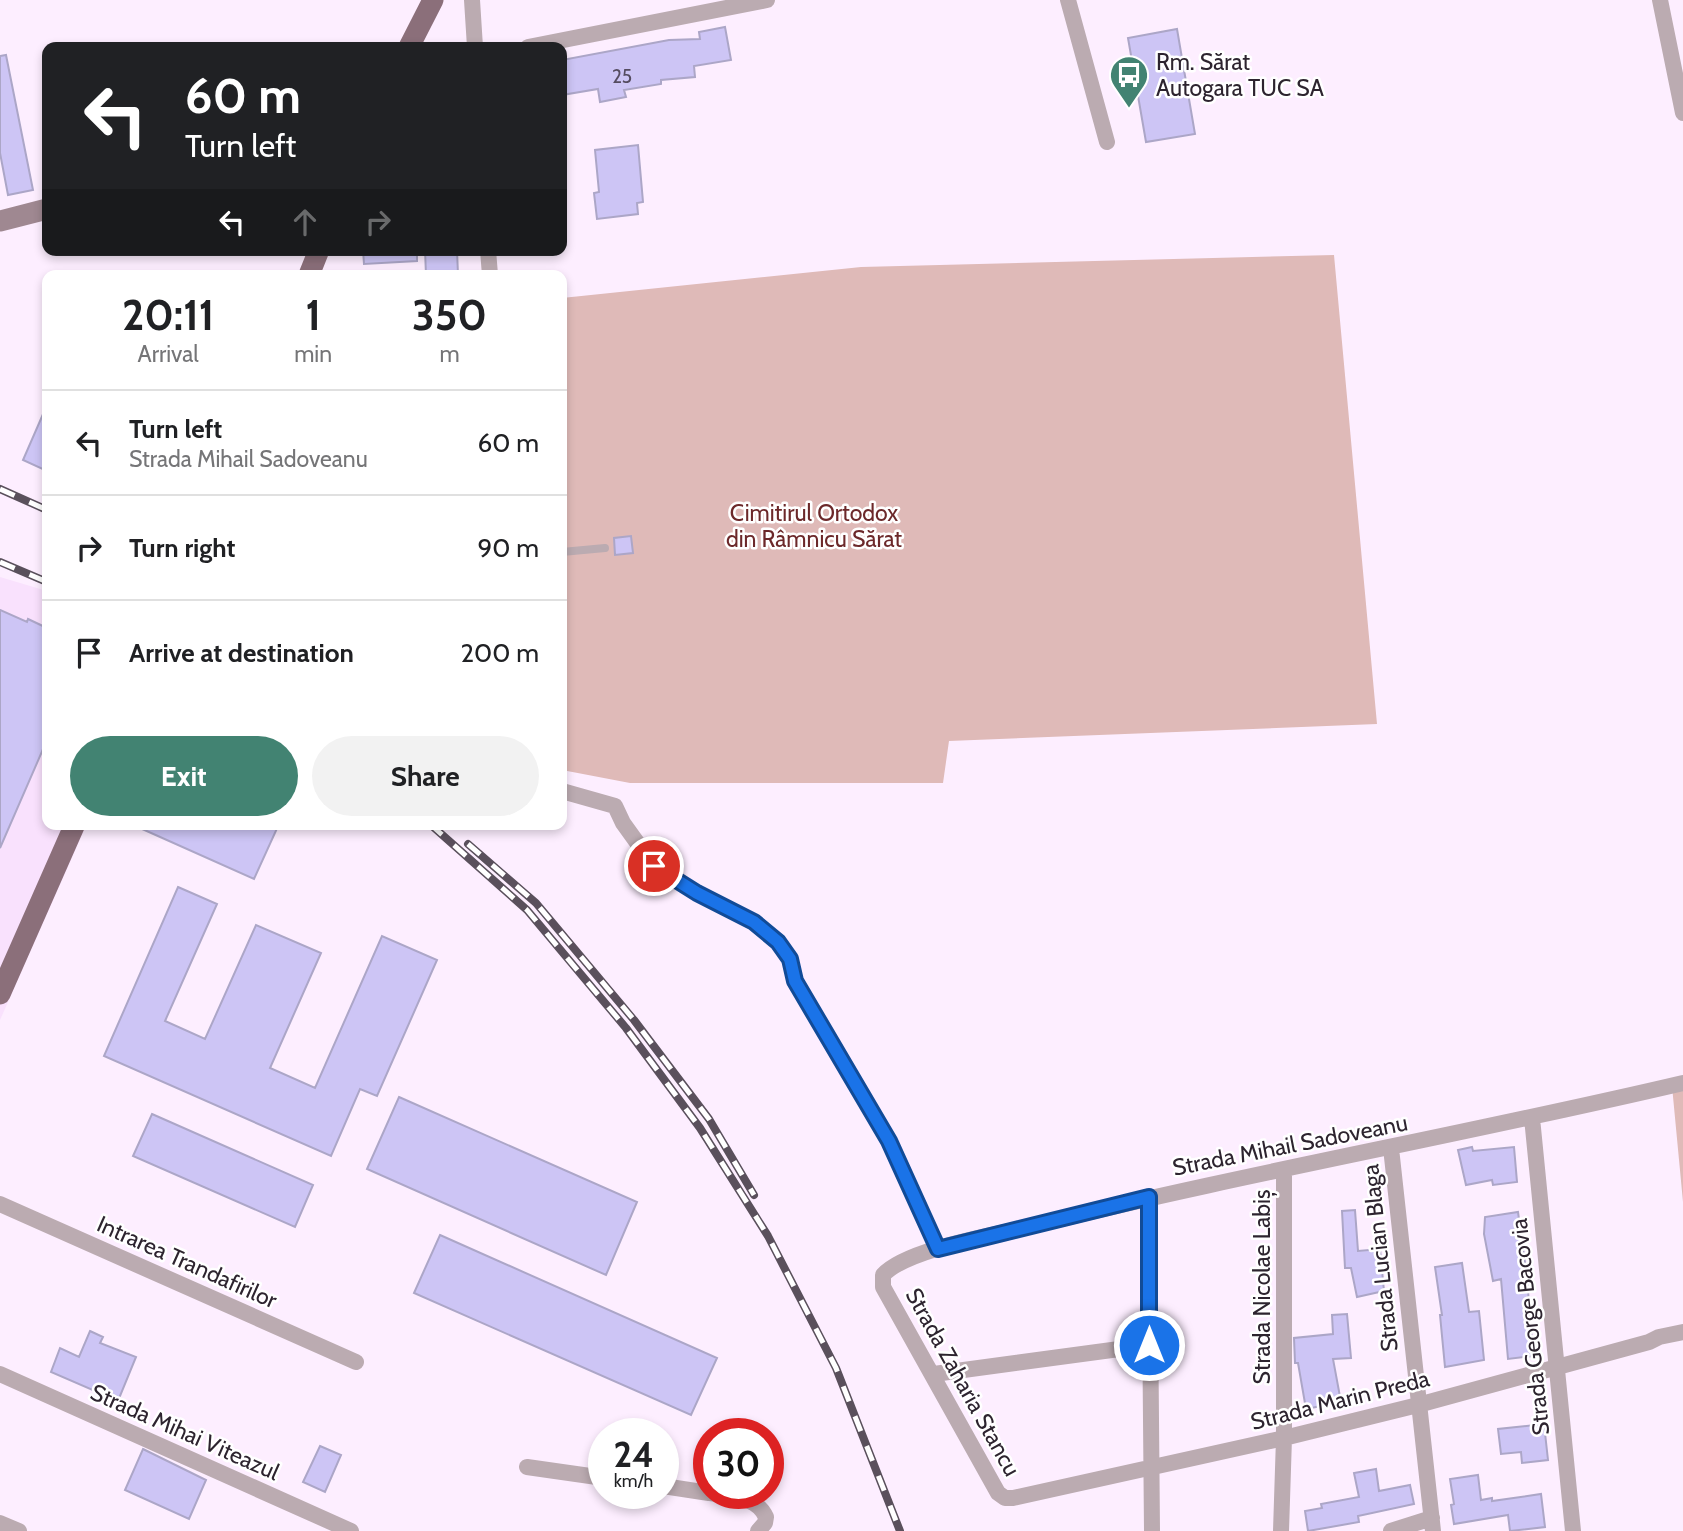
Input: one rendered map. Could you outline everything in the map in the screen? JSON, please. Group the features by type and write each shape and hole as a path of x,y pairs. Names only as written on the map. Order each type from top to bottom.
{"main road":[{"path":"411,42 433,0"},
{"path":"0,994 72,830"}],"street":[{"path":"472,0 475,42"},
{"path":"553,42 766,0"},
{"path":"1068,0 1107,142"},
{"path":"1660,0 1675,34 1683,113"},
{"path":"0,221 42,210"},
{"path":"567,792 615,806 623,823 654,866 697,893 754,922 778,942 790,959 795,981 889,1141 938,1249"},
{"name":"Strada Mihail Sadoveanu","path":"884,1287 883,1275 890,1267 938,1249 1149,1197 1532,1118 1683,1083"},
{"name":"Strada George Bacovia","path":"1532,1118 1573,1531"},
{"name":"Strada Lucian Blaga","path":"1391,1148 1432,1525"},
{"name":"Strada Nicolae Labiș","path":"1281,1531 1284,1438 1284,1170"},
{"path":"1149,1197 1152,1531"},
{"name":"Intrarea Trandafirilor","path":"0,1204 356,1362"},
{"name":"Strada Zaharia Stancu","path":"884,1287 998,1493 1005,1497"},
{"name":"Strada Marin Preda","path":"1005,1497 1023,1497 1284,1438 1558,1368 1683,1332"},
{"path":"934,1374 1149,1345"},
{"name":"Strada Mihai Viteazul","path":"0,1374 351,1531"},
{"path":"527,1467 588,1476"},
{"path":"758,1531 765,1523 766,1517 761,1509"},
{"path":"0,1523 19,1531"},
{"path":"1391,1531 1432,1525"}],"lane":[{"path":"567,552 605,548"}],"shaded area":[{"path":"0,577 42,590 42,830 84,830 0,1020"}],"green space":[{"name":"Cimitirul Ortodox din Râmnicu Sărat","path":"1334,255 1377,724 949,741 943,783 630,783 567,771 567,297 861,267"},
{"path":"1683,1083 1683,1202 1672,1086"}],"building":[{"path":"725,27 731,60 694,66 695,77 661,80 661,84 624,90 626,97 600,102 598,89 567,94 567,59 669,40 700,39 699,32"},
{"path":"1177,29 1195,134 1146,142 1128,38"},
{"path":"6,55 33,190 8,195 0,153 0,56"},
{"path":"638,145 643,202 637,203 638,214 597,219 594,193 599,192 595,150"},
{"path":"363,256 417,256 417,261 364,264"},
{"path":"425,256 457,256 458,270 426,270"},
{"path":"42,416 42,469 23,460"},
{"path":"631,536 633,553 615,555 614,538"},
{"path":"0,610 42,626 42,751 0,848"},
{"path":"144,830 276,830 254,879"},
{"path":"178,887 217,904 165,1021 205,1039 256,925 321,953 270,1068 315,1088 382,936 437,960 377,1096 360,1089 331,1156 104,1056"},
{"path":"399,1097 637,1202 606,1275 367,1169"},
{"path":"152,1114 313,1185 295,1227 133,1156"},
{"path":"1472,1147 1473,1151 1514,1147 1517,1182 1493,1185 1492,1180 1466,1185 1458,1150"},
{"path":"1355,1210 1358,1251 1380,1249 1384,1291 1357,1297 1351,1268 1345,1268 1342,1211"},
{"path":"1518,1212 1527,1277 1533,1356 1508,1359 1501,1279 1493,1281 1484,1234 1485,1217"},
{"path":"440,1235 717,1358 691,1415 414,1293"},
{"path":"1462,1263 1469,1312 1479,1311 1484,1360 1445,1367 1442,1315 1435,1267"},
{"path":"1347,1314 1351,1358 1333,1359 1341,1402 1306,1409 1298,1363 1295,1363 1294,1338 1333,1334 1332,1315"},
{"path":"90,1331 103,1337 100,1343 136,1357 118,1401 51,1372 60,1348 79,1357"},
{"path":"1544,1424 1548,1460 1522,1463 1521,1452 1501,1454 1498,1429"},
{"path":"320,1446 341,1455 325,1492 303,1482"},
{"path":"143,1449 206,1480 189,1519 125,1490"},
{"path":"1376,1469 1379,1491 1410,1485 1414,1504 1358,1516 1359,1522 1308,1531 1305,1511 1322,1508 1321,1504 1359,1497 1354,1473"},
{"path":"1478,1475 1481,1500 1541,1494 1545,1527 1510,1531 1508,1515 1454,1524 1450,1479"}],"railway":[{"path":"0,489 42,508"},
{"path":"0,562 42,580"},
{"path":"437,830 527,910 626,1028 700,1128 768,1236 836,1368 900,1531"},
{"path":"468,844 536,903 634,1020 709,1119 754,1195"}],"place":[{"name":"Rm. Sărat Autogara TUC SA","path":"1129,109"}],"route":[{"path":"654,866 697,893 754,922 778,942 790,959 795,981 889,1141 938,1249 1149,1197 1149,1345"}]}
